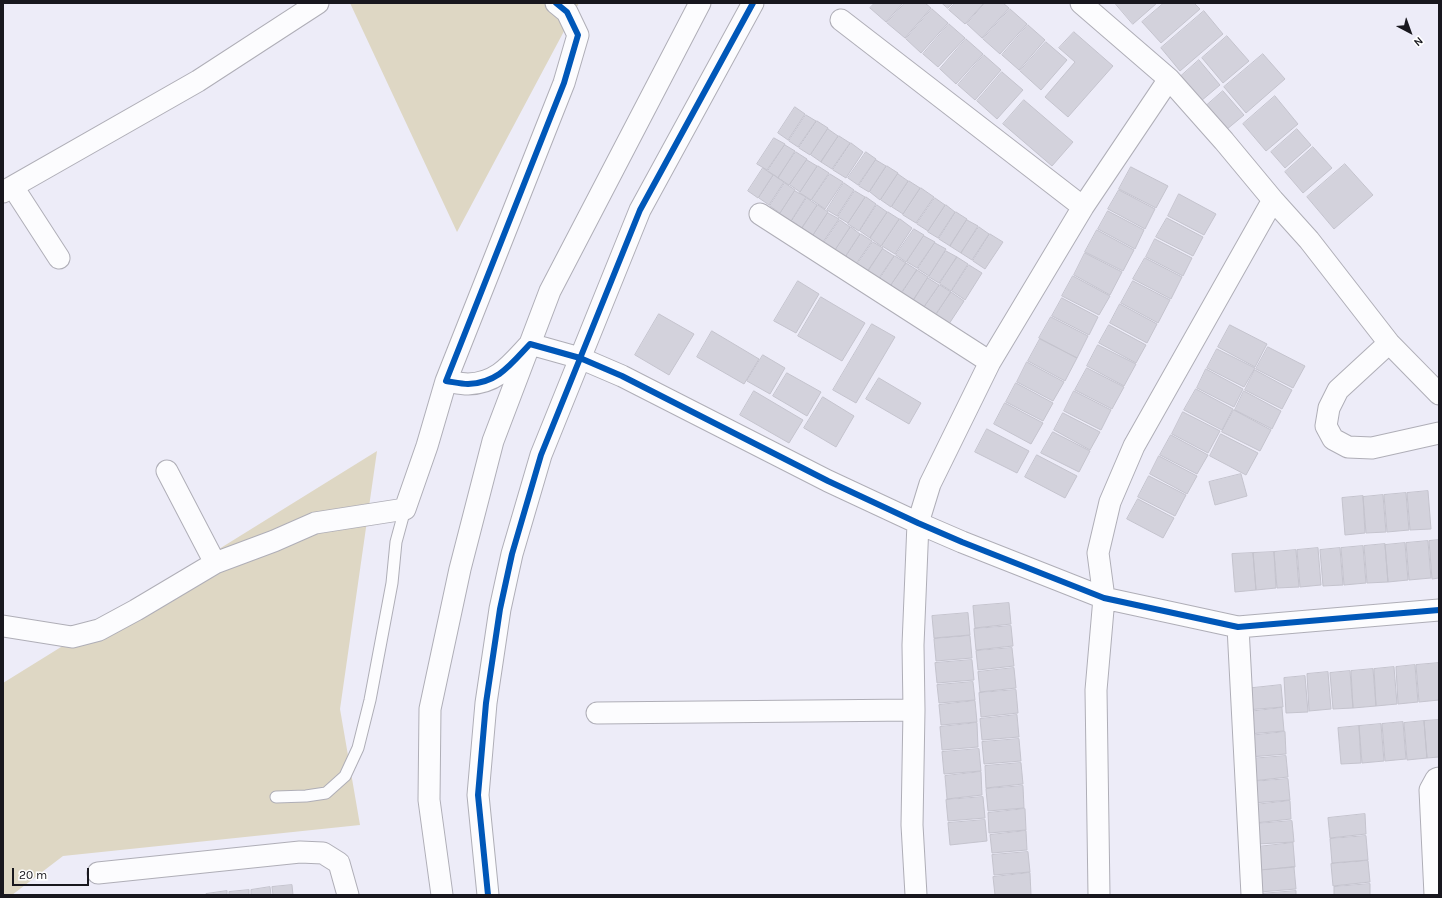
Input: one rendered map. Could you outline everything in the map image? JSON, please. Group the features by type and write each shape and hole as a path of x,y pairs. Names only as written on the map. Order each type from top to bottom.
{"street":[{"path":"59,258 8,190 198,81 318,3"},
{"path":"3,626 72,637 99,630 215,563 274,541 315,523 405,509 427,446 446,381 564,83 578,35 567,12 556,3"},
{"path":"442,895 429,800 430,709 460,569 493,441 550,291 700,3"},
{"path":"488,895 478,794 486,703 500,609 512,554 541,455 640,210 753,3"},
{"path":"1081,3 1169,79 1224,140 1273,200 1309,240 1389,343 1439,394"},
{"path":"841,20 1083,207"},
{"path":"916,895 912,825 914,710 913,646 918,523 930,484 990,362 1083,207 1169,79"},
{"path":"1100,895 1096,690 1104,598 1098,553 1110,502 1134,446 1273,200"},
{"path":"760,214 990,362"},
{"path":"1389,343 1338,390 1329,408 1326,426 1332,439 1348,447 1372,448 1439,433"},
{"path":"446,381 468,384 486,381 500,375 530,344"},
{"path":"530,344 580,358 622,376 828,481 918,523 1104,598 1238,627 1439,610"},
{"path":"167,471 215,563"},
{"path":"1238,627 1252,895"},
{"path":"597,713 914,710"},
{"path":"1435,895 1430,790 1436,779 1439,778"},
{"path":"98,873 300,852 323,853 339,863 348,895"}],"lane":[{"path":"276,797 306,796 326,792 345,776 358,748 370,700 392,582 396,542 405,509"}],"shaded area":[{"path":"350,3 579,3 457,232"},
{"path":"377,451 340,709 360,825 63,856 12,895 3,895 3,683"}],"building":[{"path":"875,3 903,3 886,22 870,8"},
{"path":"905,3 925,3 931,8 905,38 887,23"},
{"path":"942,3 953,3 948,8"},
{"path":"955,3 984,3 965,24 949,10"},
{"path":"985,3 1003,3 1009,8 982,38 967,24"},
{"path":"1115,3 1157,3 1133,24"},
{"path":"1164,3 1194,3 1200,9 1161,43 1142,22"},
{"path":"932,9 948,23 921,53 906,39"},
{"path":"1010,9 1027,24 1000,54 983,39"},
{"path":"1204,11 1223,34 1180,71 1161,48"},
{"path":"949,24 965,38 938,67 923,54"},
{"path":"1028,25 1045,40 1019,70 1002,55"},
{"path":"1074,32 1113,66 1068,117 1045,97 1075,62 1059,48"},
{"path":"1227,36 1249,61 1223,83 1202,58"},
{"path":"966,39 983,54 956,84 940,69"},
{"path":"1046,42 1067,60 1041,90 1020,71"},
{"path":"1263,54 1285,79 1246,113 1224,87"},
{"path":"984,55 1001,70 975,100 958,85"},
{"path":"1199,60 1220,85 1201,101 1180,77"},
{"path":"1002,72 1023,90 997,119 977,101"},
{"path":"1223,91 1244,115 1226,130 1206,106"},
{"path":"1275,96 1298,124 1266,151 1243,124"},
{"path":"1024,100 1073,142 1052,166 1003,124"},
{"path":"795,107 805,114 788,140 778,133"},
{"path":"806,115 816,121 798,147 789,141"},
{"path":"817,121 828,128 810,155 799,148"},
{"path":"828,129 838,136 821,162 811,155"},
{"path":"1297,129 1311,145 1285,168 1271,152"},
{"path":"839,136 850,143 832,169 821,162"},
{"path":"774,138 785,144 767,170 757,164"},
{"path":"851,143 863,152 846,178 833,170"},
{"path":"785,145 795,151 778,178 768,171"},
{"path":"1313,147 1332,168 1303,193 1285,172"},
{"path":"796,152 807,159 789,185 778,178"},
{"path":"866,152 876,159 858,185 848,178"},
{"path":"807,160 817,166 800,192 790,185"},
{"path":"876,160 886,166 869,192 859,186"},
{"path":"1345,164 1373,195 1334,229 1307,197"},
{"path":"818,166 829,173 811,200 800,193"},
{"path":"887,166 898,173 880,200 870,192"},
{"path":"1131,167 1168,186 1156,208 1119,189"},
{"path":"763,168 773,175 758,198 748,191"},
{"path":"830,174 843,182 825,209 812,200"},
{"path":"898,174 908,181 891,207 881,200"},
{"path":"774,175 784,182 769,205 759,198"},
{"path":"909,181 920,188 903,214 892,207"},
{"path":"785,183 795,190 780,213 770,206"},
{"path":"844,183 854,190 837,216 827,210"},
{"path":"921,188 934,197 916,223 903,215"},
{"path":"1119,190 1155,209 1145,229 1108,209"},
{"path":"795,191 806,197 791,221 780,214"},
{"path":"855,191 865,197 848,223 838,217"},
{"path":"1179,194 1216,214 1204,235 1168,216"},
{"path":"866,197 876,204 859,231 848,224"},
{"path":"807,198 817,205 802,228 792,221"},
{"path":"935,198 945,205 928,231 917,224"},
{"path":"818,205 828,212 813,235 802,228"},
{"path":"877,205 887,212 870,238 860,231"},
{"path":"946,205 955,212 938,238 928,232"},
{"path":"1108,211 1144,230 1135,249 1098,229"},
{"path":"888,212 899,219 881,246 870,238"},
{"path":"956,212 967,219 950,246 939,239"},
{"path":"828,213 839,219 823,242 813,236"},
{"path":"1167,218 1203,237 1193,256 1156,237"},
{"path":"900,219 912,228 895,254 882,246"},
{"path":"840,220 850,227 835,250 824,243"},
{"path":"967,220 978,226 961,253 950,246"},
{"path":"851,227 860,234 845,257 835,251"},
{"path":"979,227 989,234 972,260 961,253"},
{"path":"914,229 924,235 906,262 896,255"},
{"path":"1097,230 1134,250 1123,271 1085,252"},
{"path":"861,234 872,241 856,264 846,257"},
{"path":"990,234 1003,242 985,269 973,261"},
{"path":"924,236 935,242 917,268 907,262"},
{"path":"1155,239 1192,258 1183,276 1146,257"},
{"path":"873,242 883,248 868,271 857,265"},
{"path":"935,243 946,249 929,276 918,269"},
{"path":"883,249 894,256 879,278 868,271"},
{"path":"946,251 957,257 939,283 929,277"},
{"path":"1085,253 1122,272 1110,295 1074,275"},
{"path":"895,256 906,263 890,286 880,279"},
{"path":"957,257 968,264 951,291 940,284"},
{"path":"1145,258 1182,277 1171,299 1133,279"},
{"path":"906,263 917,270 901,293 891,286"},
{"path":"969,265 982,273 965,300 952,291"},
{"path":"917,270 928,277 911,304 900,297"},
{"path":"1073,276 1110,296 1099,315 1062,296"},
{"path":"928,278 939,285 921,311 911,304"},
{"path":"798,281 819,294 796,333 774,321"},
{"path":"1133,281 1170,300 1158,323 1121,303"},
{"path":"940,285 951,292 933,318 922,311"},
{"path":"951,292 964,301 947,327 934,319"},
{"path":"821,297 865,323 842,361 798,336"},
{"path":"1062,298 1098,317 1089,335 1052,316"},
{"path":"1120,304 1157,324 1147,343 1110,323"},
{"path":"659,314 694,334 669,375 635,355"},
{"path":"1051,317 1088,336 1077,358 1039,338"},
{"path":"872,324 895,337 856,403 833,390"},
{"path":"1109,325 1146,345 1136,363 1099,343"},
{"path":"1230,325 1267,344 1255,367 1218,347"},
{"path":"712,331 759,359 744,384 697,357"},
{"path":"1040,339 1077,358 1065,381 1028,361"},
{"path":"1098,345 1136,364 1124,386 1087,366"},
{"path":"1268,347 1305,366 1293,388 1256,369"},
{"path":"1217,349 1255,368 1244,387 1207,368"},
{"path":"763,355 785,368 770,394 747,381"},
{"path":"1027,362 1064,382 1053,401 1017,382"},
{"path":"1087,368 1124,387 1112,409 1075,390"},
{"path":"1206,369 1243,389 1234,407 1197,388"},
{"path":"1255,370 1292,390 1282,409 1245,390"},
{"path":"787,373 821,392 807,416 773,396"},
{"path":"879,378 921,403 909,424 866,399"},
{"path":"1016,383 1053,403 1043,421 1006,402"},
{"path":"1196,389 1233,409 1222,430 1184,410"},
{"path":"754,391 803,420 789,443 740,415"},
{"path":"1074,391 1111,410 1101,430 1064,411"},
{"path":"1244,391 1281,411 1272,429 1235,410"},
{"path":"823,397 854,416 836,447 804,428"},
{"path":"1005,403 1043,423 1031,444 994,424"},
{"path":"1234,410 1271,430 1260,451 1222,432"},
{"path":"1183,412 1220,431 1208,453 1172,434"},
{"path":"1063,413 1100,432 1090,450 1054,430"},
{"path":"987,429 1029,451 1017,473 975,452"},
{"path":"1053,432 1090,451 1079,472 1041,453"},
{"path":"1221,434 1258,453 1246,475 1210,456"},
{"path":"1171,435 1208,455 1197,474 1160,455"},
{"path":"1037,455 1077,476 1065,498 1025,477"},
{"path":"1159,456 1197,476 1187,494 1150,474"},
{"path":"1241,474 1247,496 1215,505 1209,482"},
{"path":"1149,476 1186,495 1175,516 1138,497"},
{"path":"1428,491 1431,529 1410,530 1407,493"},
{"path":"1406,493 1409,530 1387,532 1384,495"},
{"path":"1383,495 1386,532 1366,533 1363,497"},
{"path":"1363,496 1365,533 1345,535 1342,498"},
{"path":"1138,499 1174,518 1163,538 1127,519"},
{"path":"1439,540 1439,578 1432,579 1429,541"},
{"path":"1428,541 1431,578 1409,580 1406,543"},
{"path":"1405,543 1408,580 1388,582 1385,545"},
{"path":"1385,544 1388,582 1367,583 1364,546"},
{"path":"1363,546 1366,583 1344,585 1341,548"},
{"path":"1318,548 1321,585 1300,587 1297,550"},
{"path":"1340,548 1343,585 1323,586 1320,550"},
{"path":"1296,550 1299,587 1277,588 1274,552"},
{"path":"1274,552 1276,588 1256,590 1253,553"},
{"path":"1253,553 1256,590 1235,592 1232,554"},
{"path":"1009,603 1011,624 975,628 973,606"},
{"path":"968,613 970,635 934,638 932,616"},
{"path":"1011,626 1013,646 976,650 974,629"},
{"path":"970,636 972,658 936,661 934,639"},
{"path":"1012,648 1014,666 978,670 976,651"},
{"path":"972,660 974,680 937,683 935,663"},
{"path":"1439,663 1439,700 1419,702 1416,665"},
{"path":"1415,665 1418,702 1398,704 1396,667"},
{"path":"1394,667 1397,704 1376,706 1374,669"},
{"path":"1014,668 1016,688 980,692 978,672"},
{"path":"1373,669 1376,706 1353,708 1351,671"},
{"path":"1350,671 1353,708 1333,709 1330,673"},
{"path":"1328,672 1331,709 1309,711 1307,674"},
{"path":"1305,676 1308,712 1286,713 1284,678"},
{"path":"973,682 975,700 939,703 937,685"},
{"path":"1281,685 1283,707 1246,710 1244,689"},
{"path":"1016,690 1018,713 981,717 979,693"},
{"path":"975,701 977,722 941,725 939,705"},
{"path":"1282,708 1284,731 1248,734 1247,712"},
{"path":"1017,715 1019,737 982,740 980,719"},
{"path":"1439,720 1439,757 1427,758 1424,721"},
{"path":"1424,721 1427,758 1407,760 1404,723"},
{"path":"1403,722 1406,759 1385,761 1382,724"},
{"path":"977,723 978,747 942,750 940,727"},
{"path":"1381,724 1384,761 1362,763 1359,726"},
{"path":"1359,726 1361,763 1341,764 1338,728"},
{"path":"1285,732 1286,754 1250,757 1248,736"},
{"path":"1019,739 1021,761 984,764 982,742"},
{"path":"979,749 981,771 944,774 942,752"},
{"path":"1286,756 1288,777 1252,781 1250,759"},
{"path":"1021,763 1023,784 986,788 985,766"},
{"path":"981,772 982,795 947,799 945,776"},
{"path":"1288,779 1290,800 1253,803 1251,782"},
{"path":"1023,786 1024,808 988,811 986,789"},
{"path":"983,797 985,818 948,821 946,800"},
{"path":"1290,801 1291,819 1255,823 1254,805"},
{"path":"1025,809 1026,830 989,833 988,813"},
{"path":"1365,814 1366,834 1330,838 1328,818"},
{"path":"985,820 987,841 950,845 948,823"},
{"path":"1292,821 1294,842 1258,844 1256,824"},
{"path":"1026,831 1027,850 992,853 990,835"},
{"path":"1366,836 1368,860 1332,863 1330,839"},
{"path":"1293,843 1295,867 1259,870 1257,847"},
{"path":"1028,852 1030,872 994,875 992,855"},
{"path":"1368,861 1370,882 1333,886 1331,864"},
{"path":"1294,867 1296,889 1260,892 1258,871"},
{"path":"1030,873 1031,895 995,895 993,877"},
{"path":"1370,884 1370,895 1334,895 1334,887"},
{"path":"292,885 293,895 273,895 272,887"},
{"path":"270,887 271,895 251,895 251,890"},
{"path":"249,890 249,895 229,895 229,892"},
{"path":"227,891 227,895 206,895 206,894"},
{"path":"1296,891 1296,895 1260,895 1260,894"}],"cycle path":[{"path":"556,3 567,12 578,35 564,83 446,381 468,384 488,380 503,371 530,344 580,358 622,376 828,481 918,523 1104,598 1238,627 1439,610"},
{"path":"488,895 478,795 486,703 500,609 512,554 541,455 640,210 753,3"}]}
